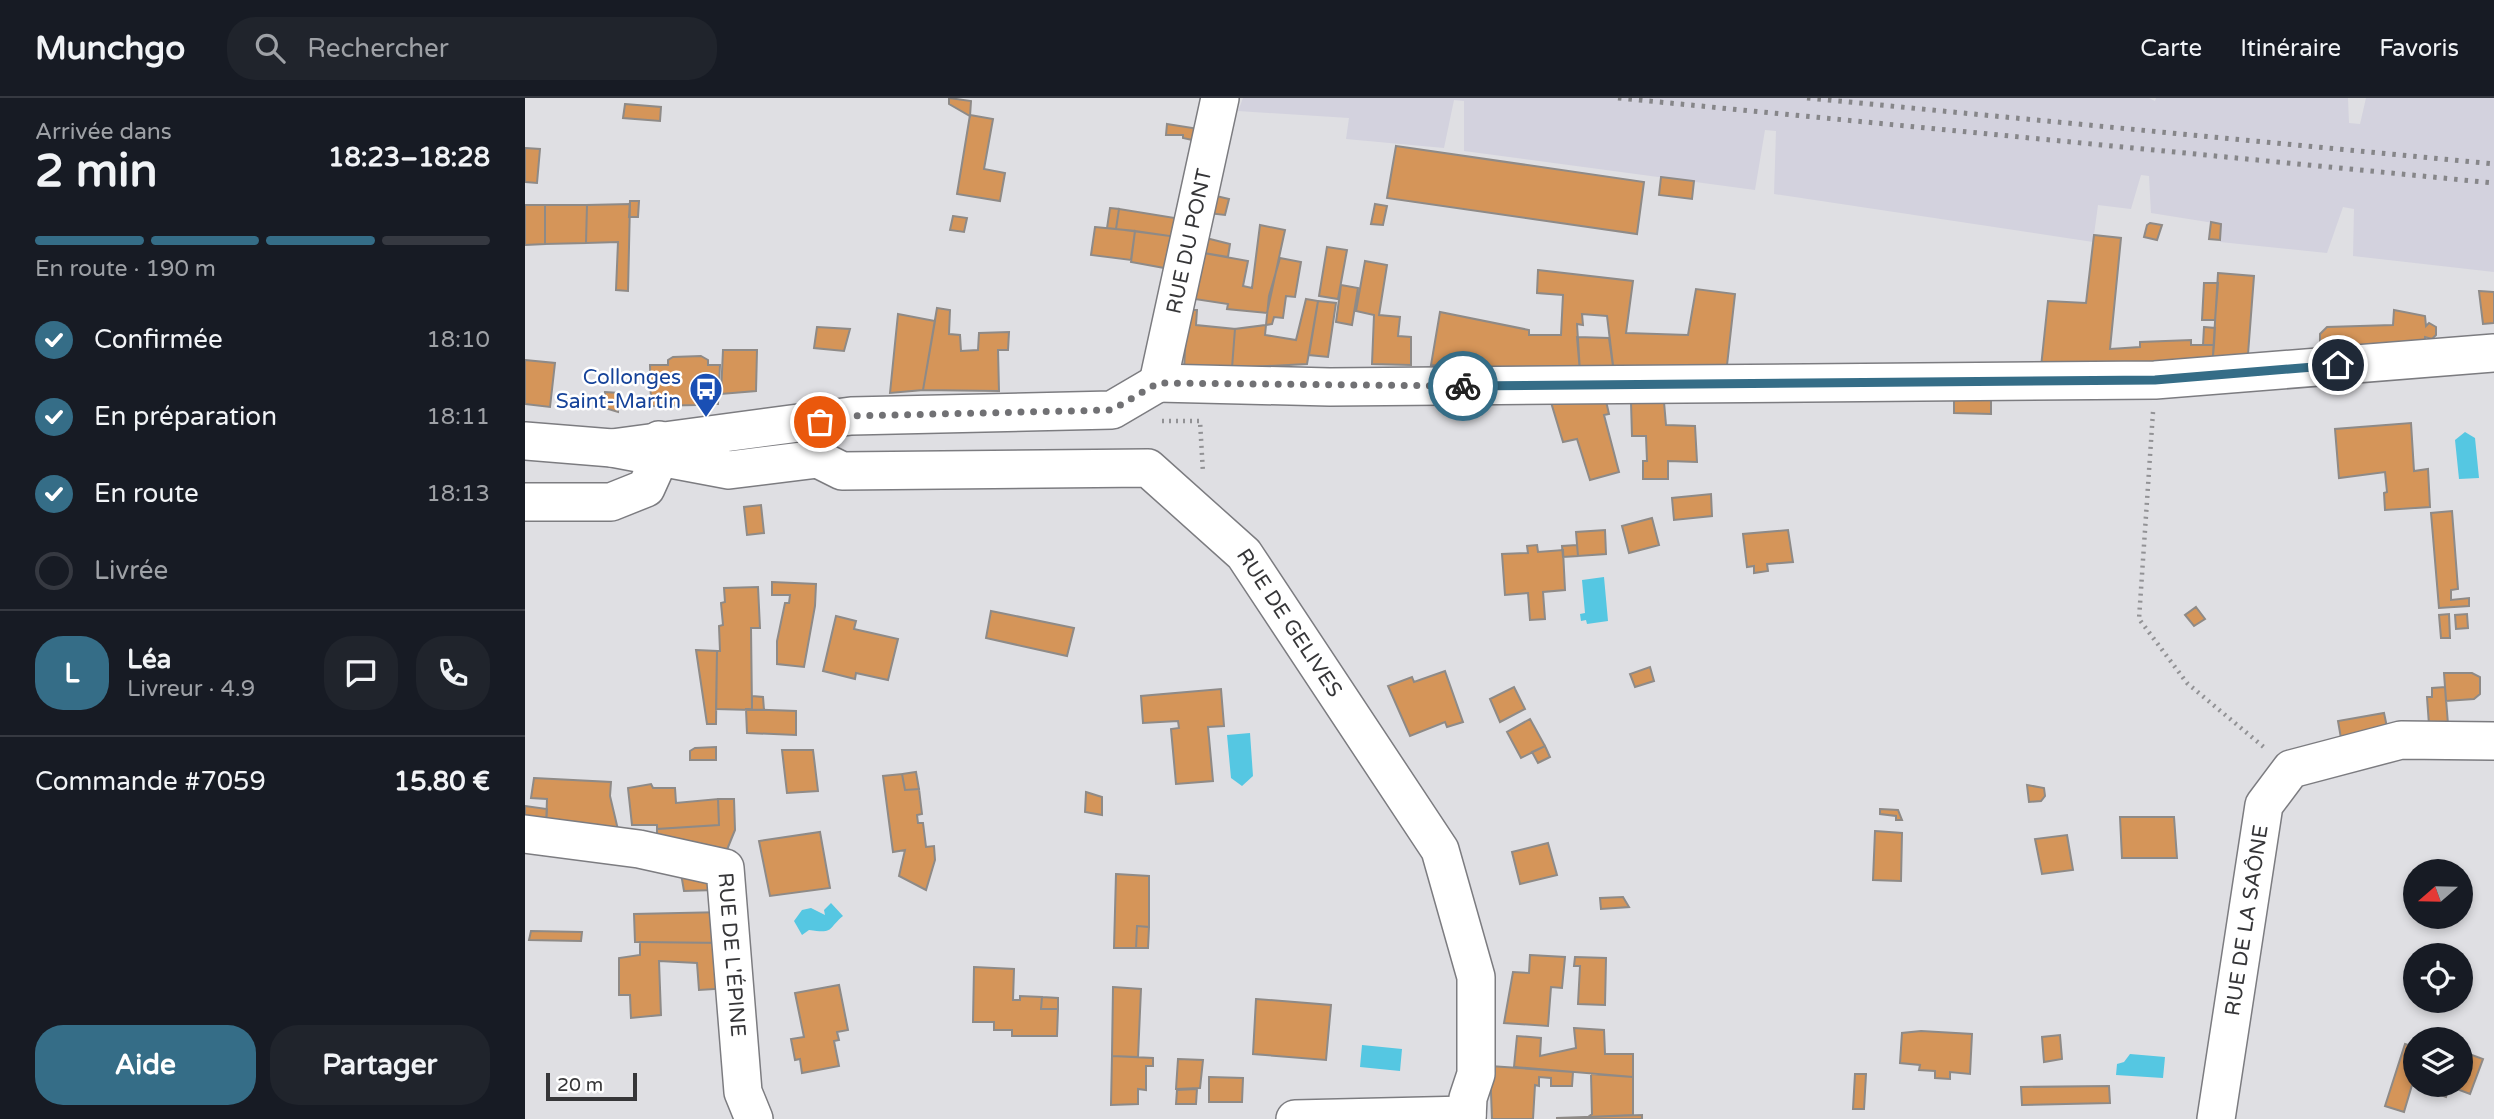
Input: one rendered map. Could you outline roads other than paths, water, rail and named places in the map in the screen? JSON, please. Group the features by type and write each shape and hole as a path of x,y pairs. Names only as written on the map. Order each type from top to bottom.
{"street":[{"name":"RUE DU PONT","path":"1158,383 1220,98"},
{"path":"525,441 612,449 660,449 769,425 820,422 851,416 1112,410 1158,383 1330,387 2155,380 2494,353"},
{"path":"660,449 729,470 818,459 815,441 820,422"},
{"path":"525,502 611,502 646,488 660,449"},
{"name":"RUE DE GELIVES","path":"818,459 842,471 1147,468 1244,554 1440,850 1476,977 1476,1074 1467,1117"},
{"name":"RUE DE LA SAÔNE","path":"2216,1119 2264,805 2291,769 2401,740 2494,741"},
{"name":"RUE DE L'ÉPINE","path":"525,834 639,849 725,868 743,1092 754,1119"},
{"path":"1295,1119 1467,1117"}],"water":[{"path":"2465,432 2475,438 2479,478 2459,479 2455,440"},
{"path":"1604,577 1608,621 1587,624 1586,620 1581,621 1580,614 1585,613 1582,580"},
{"path":"1250,733 1253,776 1242,786 1231,778 1227,735"},
{"path":"831,903 843,916 827,931 809,930 802,935 794,921 802,910 811,908 825,915 824,910"},
{"path":"1362,1045 1402,1049 1400,1071 1360,1067"},
{"path":"2130,1054 2165,1057 2163,1078 2116,1075 2117,1064 2124,1062"}],"railway":[{"path":"1618,98 2494,183"},
{"path":"1807,98 2494,164"}],"place":[{"name":"Collonges Saint-Martin","path":"706,419"}]}
